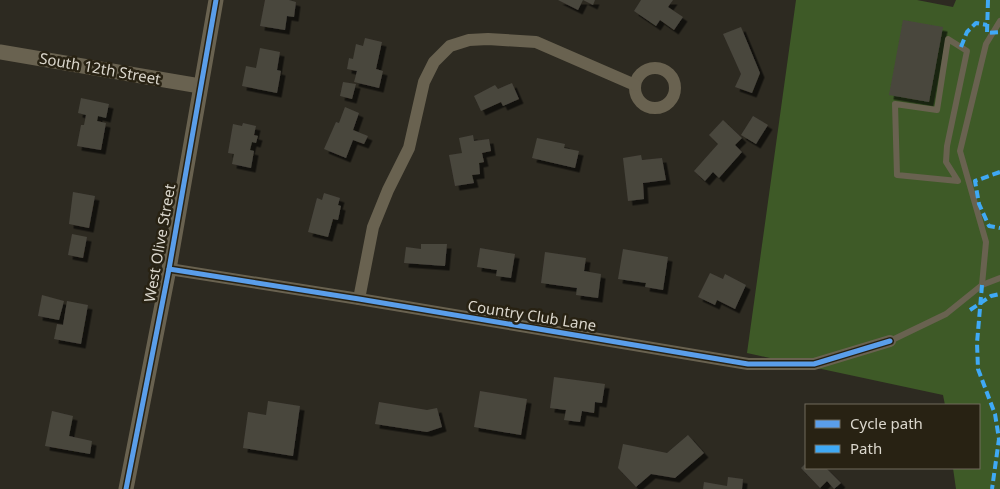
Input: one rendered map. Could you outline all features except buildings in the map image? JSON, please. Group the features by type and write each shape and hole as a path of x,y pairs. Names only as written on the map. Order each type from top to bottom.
{"street":[{"name":"West Olive Street","path":"126,489 169,269 216,0"},
{"path":"359,298 373,227 388,190 409,148 424,82 434,62 450,46 469,40 488,39 536,42 635,84"},
{"name":"South 12th Street","path":"0,52 200,86"},
{"name":"Country Club Lane","path":"169,269 359,298 682,355 766,366 814,364 890,341"}],"lane":[{"path":"982,285 986,242 960,151 986,44 1000,21"},
{"path":"948,39 967,51 947,146 946,162 958,181 897,175 896,104 937,110 948,39"},
{"path":"890,341 946,314 982,285 1000,278"}],"green space":[{"path":"796,0 917,0 953,7 956,0 1000,0 1000,489 956,489 953,469 980,469 980,404 945,404 943,395 747,353"}],"marked path":[{"path":"988,0 987,33 1000,32"},
{"path":"961,47 967,32 976,23 987,25"},
{"path":"1000,172 975,181 979,204 989,226 1000,228"},
{"path":"982,285 977,343 978,369 995,414 999,439 992,489"},
{"path":"970,310 991,296 1000,294"}],"cycle path":[{"path":"126,489 169,269 216,0"},
{"path":"169,269 748,364 814,364 890,341"}]}
